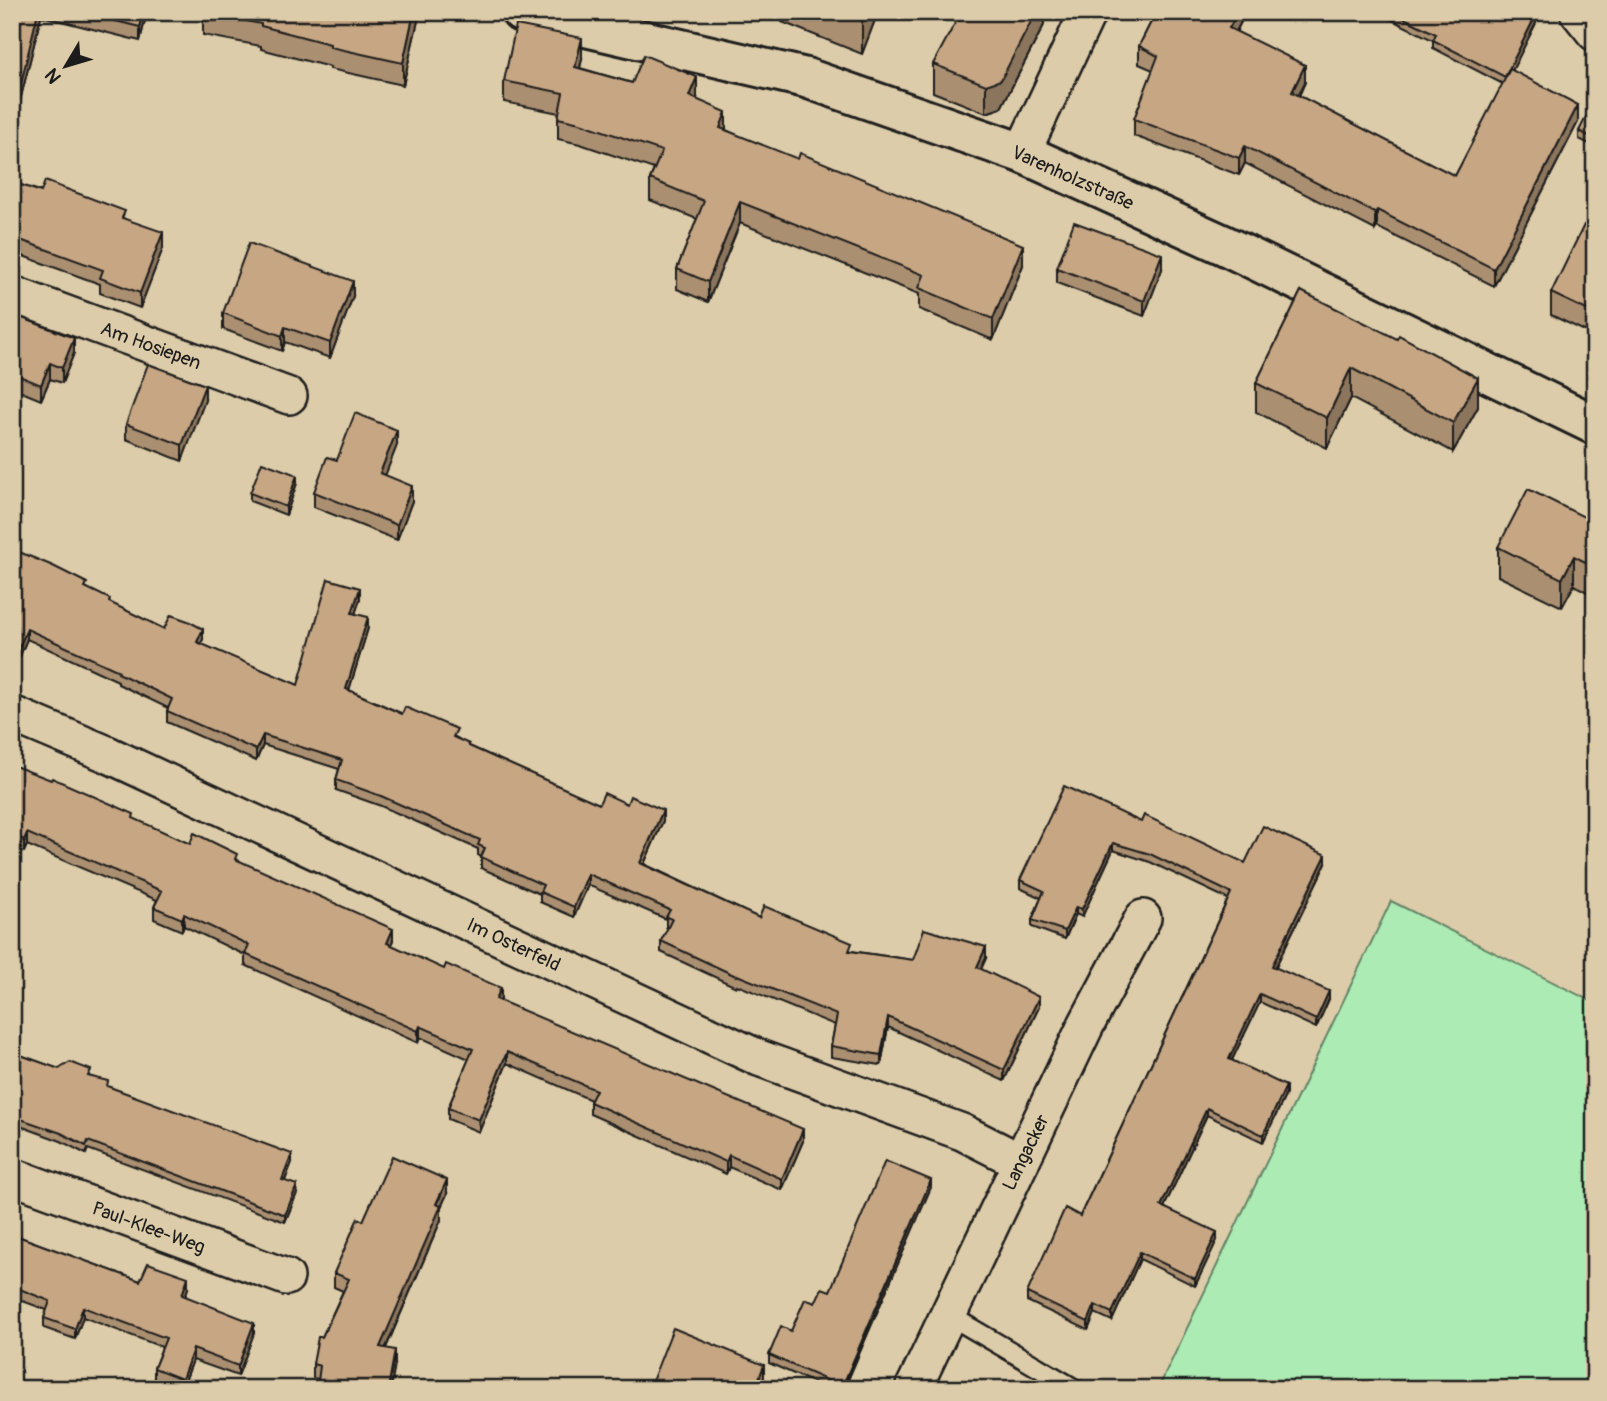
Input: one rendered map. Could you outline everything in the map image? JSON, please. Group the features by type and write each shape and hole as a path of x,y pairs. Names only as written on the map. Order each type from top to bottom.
{"street":[{"name":"Varenholzstraße","path":"521,12 806,78 1022,153 1224,245 1595,425"},
{"path":"1022,153 1088,12"},
{"path":"1578,12 1595,33"},
{"name":"Am Hosiepen","path":"12,294 289,396"},
{"name":"Im Osterfeld","path":"12,714 107,754 759,1058 962,1132 1021,1161"},
{"name":"Langacker","path":"913,1389 1086,1025 1143,918"},
{"name":"Paul-Klee-Weg","path":"12,1176 286,1277"}],"lane":[{"path":"947,1314 1074,1389"}],"green space":[{"path":"1391,901 1595,1003 1595,1389 1158,1389"}],"building":[{"path":"12,12 38,12 18,96 12,108"},
{"path":"79,12 144,12 140,27"},
{"path":"203,12 414,12 403,63 330,47 330,44 261,24"},
{"path":"961,12 1036,12 1001,80 986,85 933,64"},
{"path":"1156,12 1238,12 1229,28 1305,65 1292,92 1455,176 1510,69 1578,105 1494,269 1377,210 1375,213 1245,146 1239,158 1134,119 1158,56 1139,46"},
{"path":"1392,12 1530,12 1536,15 1505,77 1433,40 1436,34"},
{"path":"516,25 582,38 575,67 632,83 644,55 697,77 689,96 726,112 720,128 798,159 800,153 1023,245 993,319 919,288 924,275 740,202 708,282 677,269 704,201 650,179 662,151 558,118 563,93 504,81"},
{"path":"1593,103 1595,105 1595,139 1579,131"},
{"path":"45,181 125,211 122,218 163,232 140,293 100,278 103,270 12,237 12,182 41,192"},
{"path":"1074,222 1162,254 1144,301 1057,268"},
{"path":"1584,225 1595,231 1595,314 1551,293"},
{"path":"249,243 353,281 330,343 285,327 282,336 223,313"},
{"path":"1301,291 1397,339 1399,335 1478,378 1453,423 1351,368 1327,418 1256,383"},
{"path":"12,314 74,338 62,368 50,363 41,385 12,373"},
{"path":"148,364 205,385 182,445 126,424"},
{"path":"355,413 397,430 380,473 412,486 397,525 314,492 327,457 337,460"},
{"path":"262,462 297,475 286,507 250,493"},
{"path":"1528,489 1590,520 1595,510 1595,567 1574,556 1562,579 1498,547"},
{"path":"12,549 87,583 85,587 110,599 109,602 164,629 171,615 188,621 203,629 197,642 298,685 328,579 360,588 352,613 368,617 346,689 402,714 405,707 457,729 453,737 469,746 599,804 604,793 627,804 630,796 663,810 640,863 759,918 764,906 852,943 849,951 913,960 924,929 986,947 977,967 1039,997 1004,1070 888,1017 881,1055 831,1046 837,1015 736,976 661,941 672,919 666,917 670,910 588,874 574,907 540,892 543,885 481,857 485,848 478,845 480,840 381,796 336,780 342,760 263,735 256,750 167,711 172,699 118,673 119,671 27,629 19,647 12,645"},
{"path":"12,765 51,780 52,778 134,814 133,818 190,844 194,833 237,854 235,859 393,929 387,943 444,969 446,964 501,988 496,999 803,1129 782,1179 729,1155 726,1162 590,1102 596,1090 507,1052 479,1120 448,1108 473,1049 420,1026 418,1031 245,954 249,945 184,914 182,919 154,907 162,891 27,833 24,840 12,835"},
{"path":"1064,786 1141,822 1144,815 1245,863 1263,826 1326,855 1272,966 1329,991 1316,1020 1260,994 1229,1059 1286,1086 1263,1135 1207,1108 1161,1206 1217,1232 1195,1279 1140,1252 1112,1313 1095,1305 1088,1322 1027,1293 1065,1208 1080,1216 1231,893 1150,854 1113,843 1082,909 1076,907 1065,931 1032,920 1044,891 1020,880"},
{"path":"12,1052 59,1069 70,1062 91,1070 88,1076 108,1081 107,1086 292,1154 282,1180 297,1185 285,1215 88,1141 86,1146 61,1133 12,1116"},
{"path":"392,1156 447,1180 436,1204 441,1206 380,1347 395,1350 388,1389 317,1389 320,1366 313,1364 318,1337 322,1337 349,1279 334,1273 358,1218 363,1221"},
{"path":"885,1161 931,1180 842,1387 769,1355 781,1326 791,1331 805,1299 815,1303 822,1288 830,1291"},
{"path":"12,1234 140,1281 148,1263 188,1277 182,1295 254,1323 238,1366 193,1349 182,1379 154,1368 166,1338 83,1307 75,1329 44,1318 50,1301 12,1286"},
{"path":"673,1328 764,1365 755,1389 649,1389"}]}
